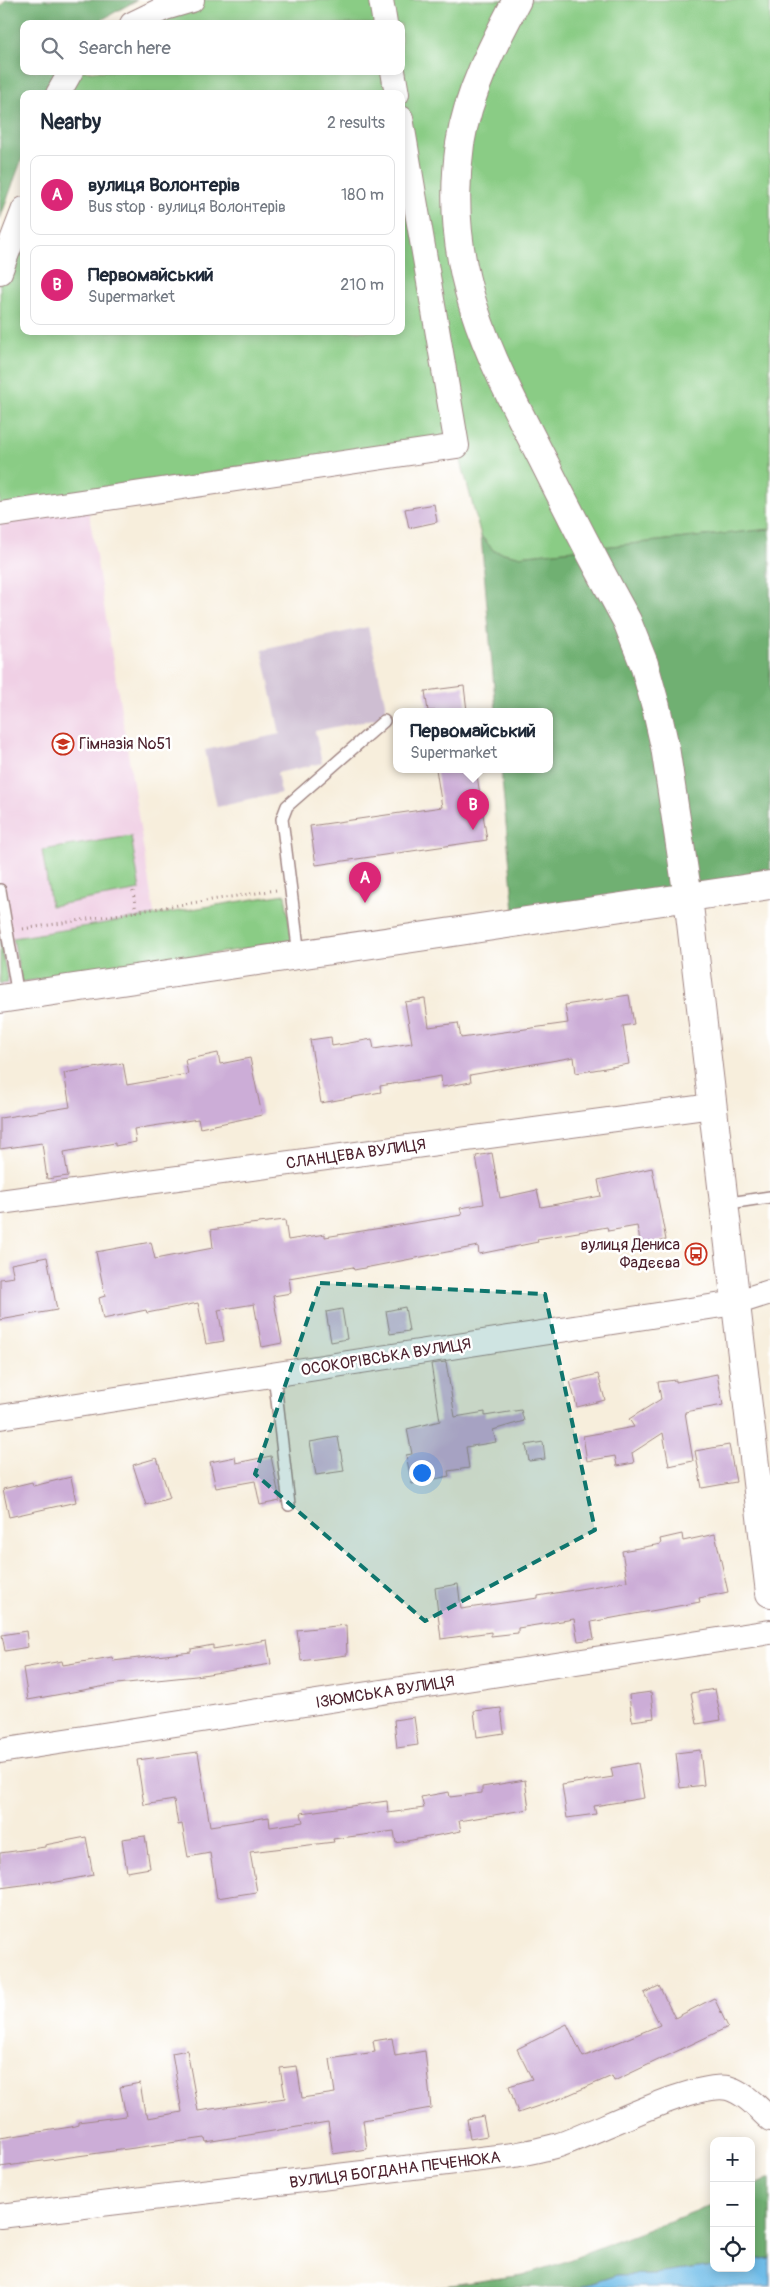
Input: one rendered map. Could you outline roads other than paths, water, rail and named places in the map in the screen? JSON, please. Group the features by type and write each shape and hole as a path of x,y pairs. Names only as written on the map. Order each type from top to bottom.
{"street":[{"path":"140,20 165,8 192,0"},
{"path":"381,0 384,20"},
{"path":"517,0 473,91 460,143 455,194 458,244 468,296 488,350 626,621 644,664 665,747 688,897 735,1303 762,1483 770,1593"},
{"path":"60,90 69,75"},
{"path":"394,75 396,90"},
{"path":"0,514 457,446 405,141"},
{"path":"0,272 20,220"},
{"path":"9,998 770,885"},
{"name":"СЛАНЦЕВА ВУЛИЦЯ","path":"0,1202 712,1106"},
{"name":"ОСОКОРІВСЬКА ВУЛИЦЯ","path":"0,1417 735,1303 770,1292"},
{"name":"ІЗЮМСЬКА ВУЛИЦЯ","path":"0,1751 770,1632"},
{"name":"ВУЛИЦЯ БОГДАНА ПЕЧЕНЮКА","path":"0,2216 514,2155 559,2145 703,2089 726,2088 744,2094 770,2119"}],"lane":[{"path":"299,954 282,819 287,806 384,720"},
{"path":"0,890 6,931 9,998"},
{"path":"723,1204 770,1197"},
{"path":"274,1374 289,1505"}],"water":[{"path":"770,2258 770,2287 580,2287 617,2275 655,2274 710,2267 710,2272 755,2272 755,2260"}],"place":[{"name":"Гімназія №51","path":"63,744"},
{"name":"Первомайський","path":"473,830"},
{"name":"вулиця Волонтерів","path":"365,903"},
{"name":"вулиця Дениса Фадєєва","path":"696,1254"}]}
